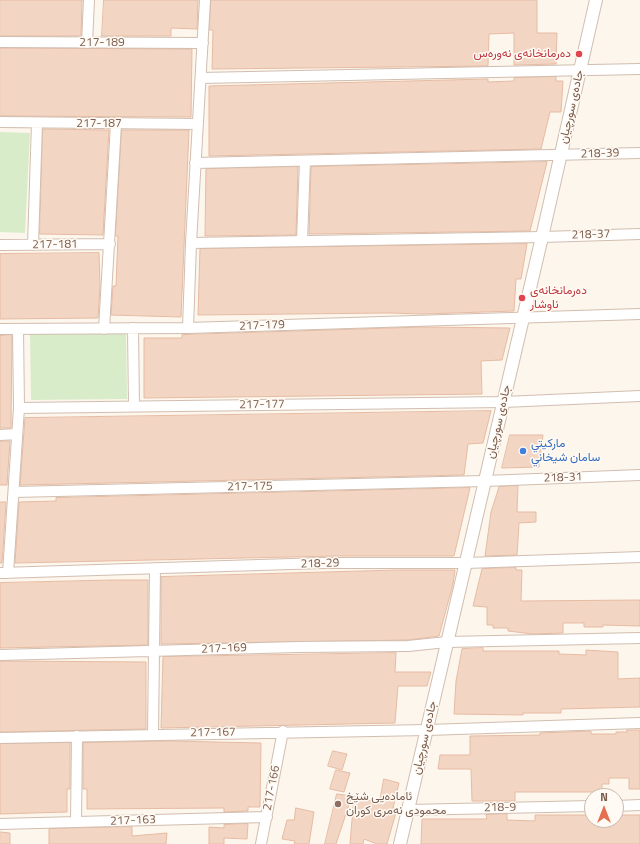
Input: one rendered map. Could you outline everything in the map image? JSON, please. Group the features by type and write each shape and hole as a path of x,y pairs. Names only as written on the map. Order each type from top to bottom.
{"street":[{"path":"87,43 89,0"},
{"path":"188,328 195,163 205,0"},
{"name":"جادەی سورچیان","path":"400,844 504,402 596,0"},
{"name":"217-189","path":"0,42 203,44"},
{"path":"201,78 640,70"},
{"name":"217-187","path":"0,122 198,124"},
{"path":"33,245 37,123"},
{"path":"104,328 116,124"},
{"name":"218-39","path":"195,163 561,156 640,153"},
{"path":"302,241 305,161"},
{"name":"218-37","path":"191,243 640,234"},
{"name":"217-181","path":"0,245 110,244"},
{"name":"217-179","path":"0,329 188,328 640,314"},
{"path":"133,328 134,406"},
{"path":"4,573 14,492 19,408 18,329"},
{"name":"217-177","path":"19,408 504,402 640,396"},
{"path":"0,435 17,434"},
{"name":"218-31","path":"485,481 640,475"},
{"name":"217-175","path":"14,492 485,481"},
{"name":"218-29","path":"4,573 324,563 466,563 640,557"},
{"path":"153,734 155,569"},
{"name":"217-169","path":"0,656 298,647 408,646 447,642 640,638"},
{"name":"217-167","path":"0,738 283,731 427,730 640,724"},
{"name":"217-166","path":"261,844 283,731"},
{"path":"76,822 77,736"},
{"path":"624,806 640,805"},
{"name":"218-9","path":"408,810 584,806"},
{"name":"217-163","path":"0,824 266,817"}],"green space":[{"path":"0,132 30,133 25,233 0,232"},
{"path":"126,333 127,399 31,400 30,334"}],"building":[{"path":"0,0 82,0 81,36 0,36"},
{"path":"104,0 198,0 197,29 171,28 171,36 102,36"},
{"path":"211,0 537,0 537,33 557,33 556,64 514,65 514,33 489,34 488,66 212,69 213,30 210,30"},
{"path":"0,48 192,49 191,117 0,116"},
{"path":"556,77 556,81 563,81 561,112 550,112 541,149 209,156 209,86 488,79 488,82 514,81 514,78"},
{"path":"43,129 109,130 103,235 40,234"},
{"path":"122,130 189,130 181,317 111,315 113,286 116,286 118,236 116,236"},
{"path":"547,162 530,231 309,234 311,167"},
{"path":"298,167 296,235 205,236 206,169"},
{"path":"527,244 521,279 516,279 514,311 423,314 198,315 200,249"},
{"path":"99,253 100,286 98,318 0,319 0,254"},
{"path":"423,327 510,328 502,360 481,361 482,394 144,398 144,338 182,338 182,335"},
{"path":"12,335 11,428 0,428 0,336"},
{"path":"491,411 483,443 468,444 464,475 20,485 25,418"},
{"name":"ماركيتي سامان شيخاني","path":"510,435 543,435 539,467 502,468"},
{"path":"0,441 10,441 7,485 0,485"},
{"path":"518,486 517,512 536,512 536,522 519,523 517,555 485,556 491,512 499,487"},
{"path":"470,488 454,556 336,556 15,563 19,502 56,501 56,498"},
{"path":"0,502 6,502 2,563 0,563"},
{"path":"516,568 516,570 522,570 521,601 640,600 640,626 603,625 603,627 584,627 584,623 563,623 563,633 533,634 508,631 508,628 493,628 493,625 487,625 487,607 473,606 482,569"},
{"path":"397,570 455,570 453,584 439,636 408,640 161,644 161,577"},
{"path":"148,580 148,645 0,648 0,583"},
{"path":"483,648 483,651 559,651 559,654 586,655 586,650 618,652 618,679 640,678 640,707 561,709 561,713 523,713 523,715 454,714 456,681 462,649"},
{"path":"396,653 395,672 431,672 427,686 398,686 395,723 161,728 163,657"},
{"path":"0,661 146,662 146,729 0,732"},
{"path":"627,730 640,730 640,789 629,789 629,778 609,778 609,784 602,784 602,788 584,788 584,792 515,792 515,801 472,801 471,769 438,769 440,755 470,755 470,736 540,735 540,733 591,731 591,734 616,734 616,732 627,732"},
{"path":"170,741 261,743 260,807 248,807 248,811 224,812 224,808 87,809 87,789 83,789 83,743"},
{"path":"70,743 70,789 67,789 67,812 0,814 0,744"},
{"path":"333,751 347,754 342,770 328,766"},
{"path":"336,770 350,773 344,792 330,789"},
{"path":"384,779 399,783 393,808 397,809 387,844 377,844 364,839 363,844 350,844 354,796 379,803"},
{"path":"337,794 352,796 336,844 325,844"},
{"path":"296,808 314,812 309,844 294,844 295,841 282,839 287,820 294,820"},
{"path":"507,814 507,820 535,821 535,815 584,815 584,828 624,828 624,815 640,815 640,844 421,844 422,819 487,819 486,815"},
{"path":"248,824 247,839 224,838 224,844 209,844 209,827 224,828 224,825"},
{"path":"132,827 132,836 167,833 166,844 49,844 49,829"},
{"path":"0,832 10,833 10,844 0,844"}],"place":[{"name":"دەرمانخانەی نەورەس","path":"579,54"},
{"name":"دەرمانخانەی ناوشار","path":"522,298"},
{"name":"ماركيتي سامان شيخاني","path":"523,451"},
{"name":"ئامادەیی شێخ محمودی نەمری کوران","path":"338,804"}]}
